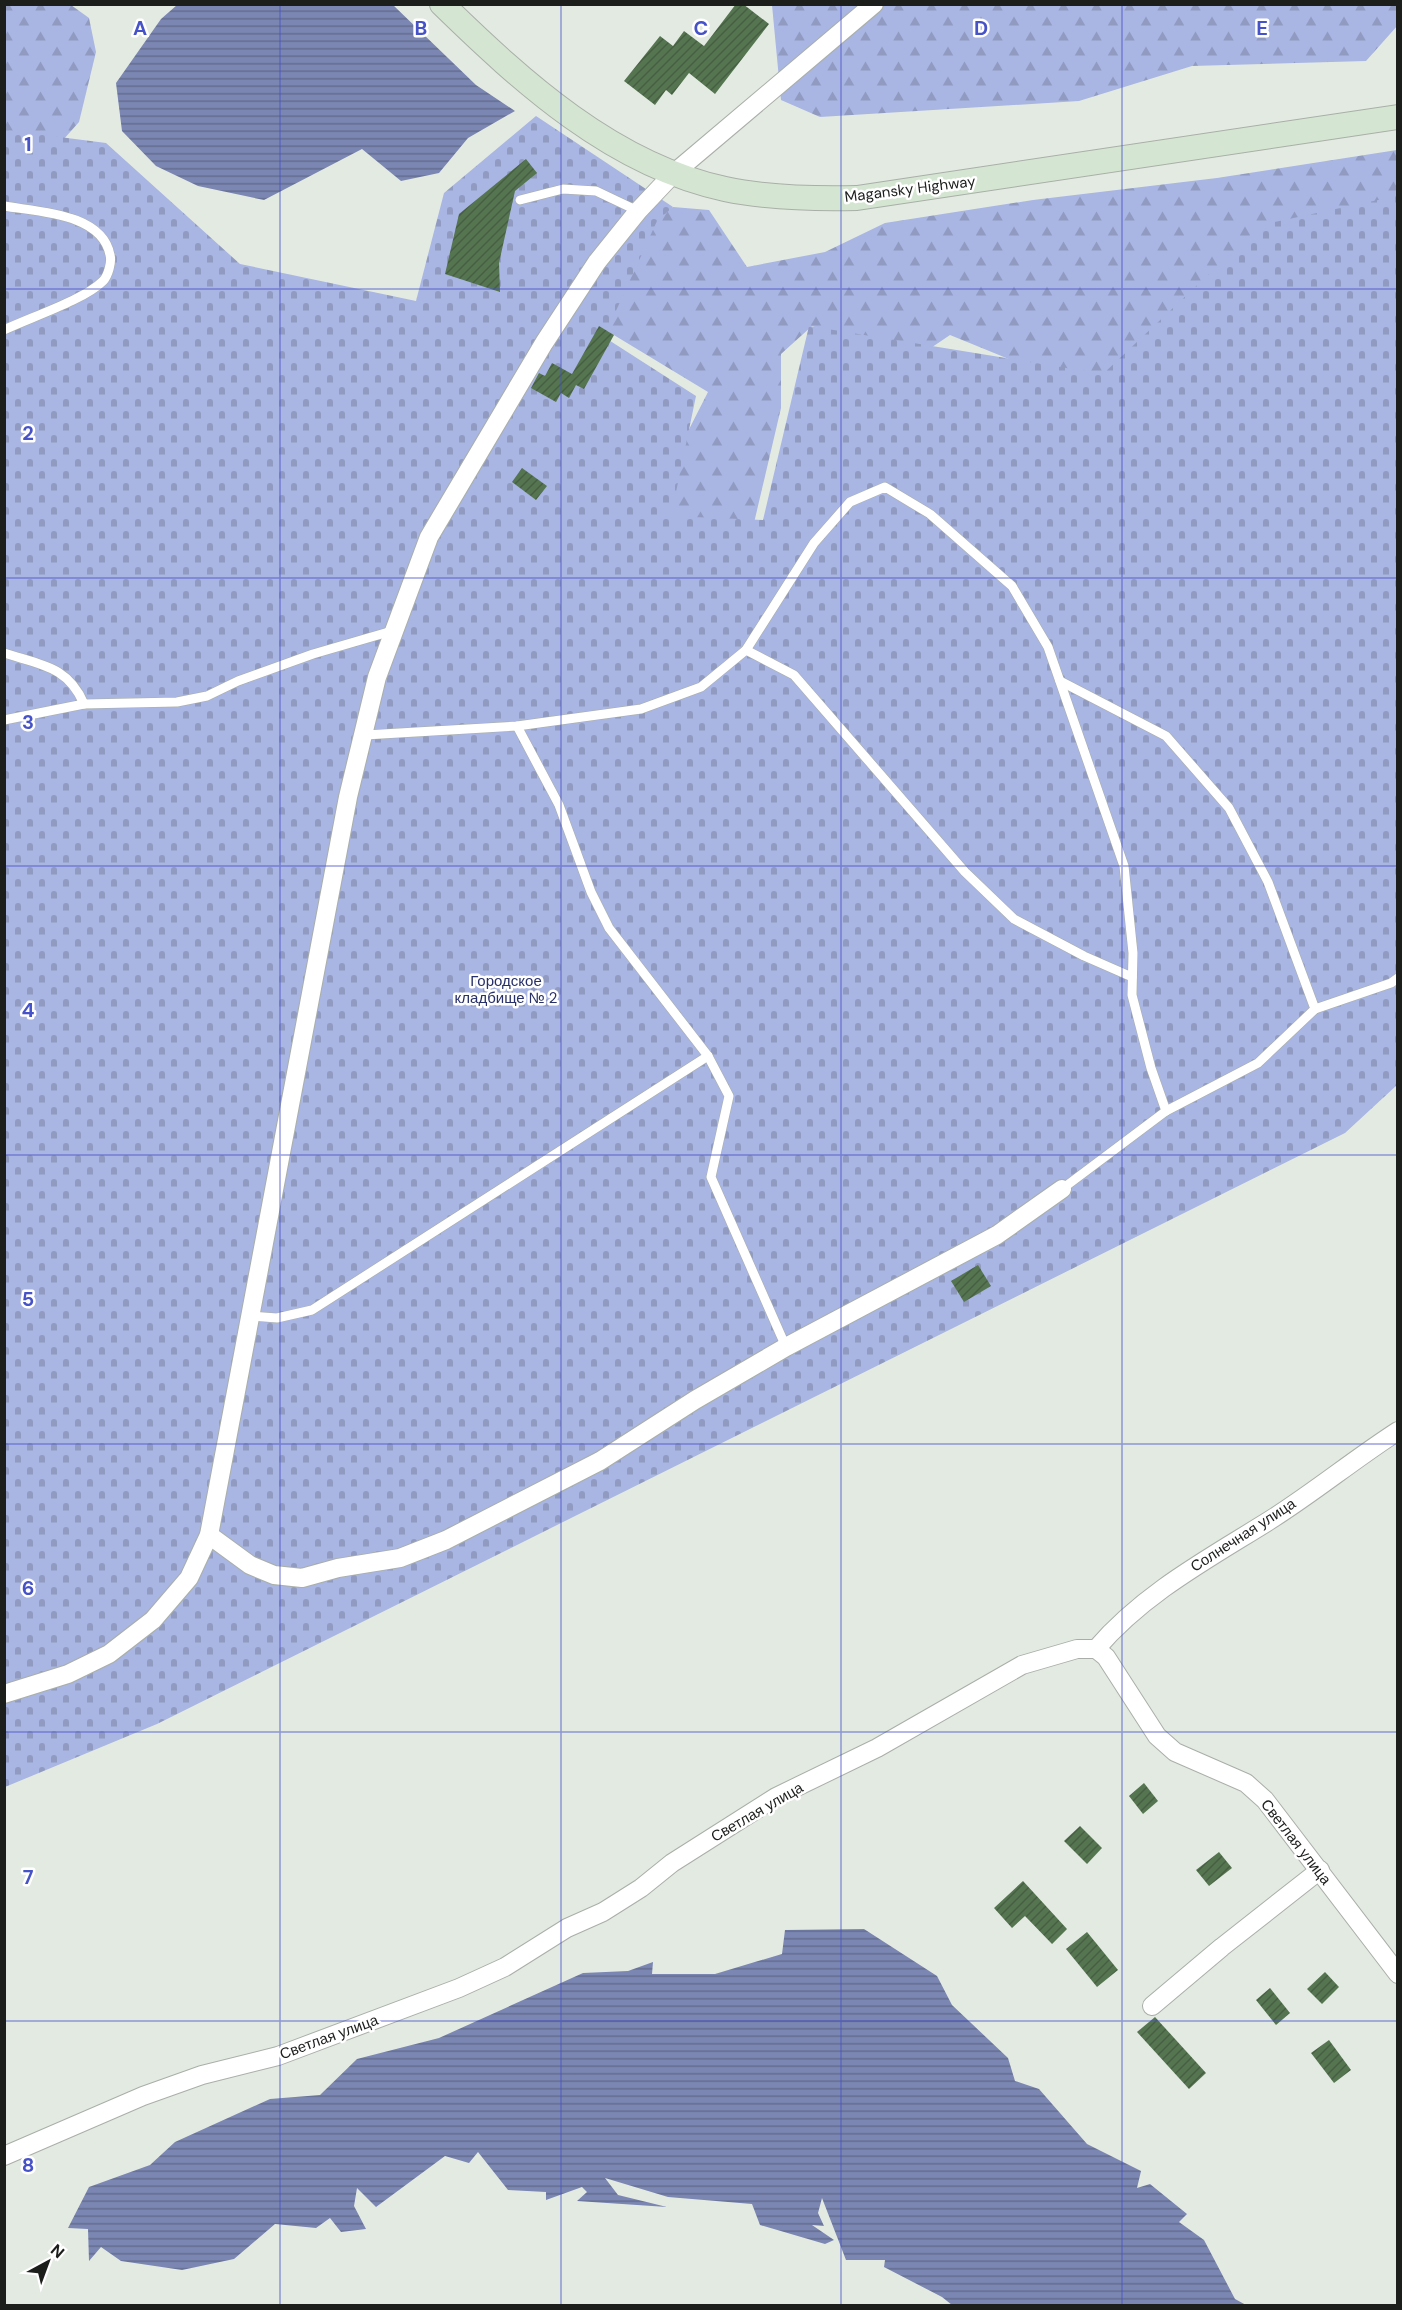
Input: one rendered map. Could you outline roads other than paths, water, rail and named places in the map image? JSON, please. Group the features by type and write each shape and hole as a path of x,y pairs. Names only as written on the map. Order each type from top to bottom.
{"main road":[{"name":"Magansky Highway","path":"442,4 517,74 566,113 608,141 673,174 725,189 802,199 857,198 1398,117"}],"street":[{"path":"4,1694 68,1674 109,1654 153,1620 189,1578 209,1535 348,797 365,735 377,677 392,631 429,537 544,343 597,262 638,211 673,174 874,4"},
{"path":"209,1535 249,1565 274,1575 302,1578 338,1568 400,1558 446,1540 600,1461 695,1400 786,1347 987,1241 1062,1189"},
{"name":"Солнечная улица","path":"1096,1649 1111,1632 1170,1581 1269,1521 1398,1431"},
{"name":"Светлая улица","path":"4,2156 143,2096 202,2074 278,2056 459,1988 505,1967 567,1928 603,1912 641,1888 672,1863 776,1797 868,1752 1022,1665 1077,1648 1096,1649 1106,1657 1157,1736 1174,1752 1246,1783 1265,1800 1398,1974"},
{"path":"1152,2006 1222,1947 1320,1870"}],"lane":[{"path":"520,200 562,189 596,191 638,211"},
{"path":"4,206 63,216 89,226 108,244 111,260 105,280 82,295 4,330"},
{"path":"365,735 517,726 641,709 701,687 746,650 814,543 850,502 885,487 930,514 1012,586 1048,647 1124,866 1133,953 1132,977 1135,1005 1151,1068 1166,1111"},
{"path":"4,720 84,704 177,702 207,696 238,681 313,654 392,631"},
{"path":"746,650 794,675 965,872 1014,919 1084,956 1132,977"},
{"path":"4,652 68,677 78,688 84,704"},
{"path":"1060,681 1166,736 1228,808 1268,882 1315,1009"},
{"path":"517,726 560,805 591,892 609,928 708,1056 729,1096 711,1177 786,1347"},
{"path":"1062,1189 1166,1111 1258,1064 1315,1009 1391,983 1398,978"},
{"path":"252,1316 277,1318 312,1310 708,1056"}],"park label":[{"name":"Городское кладбище № 2","path":"506,990"}]}
